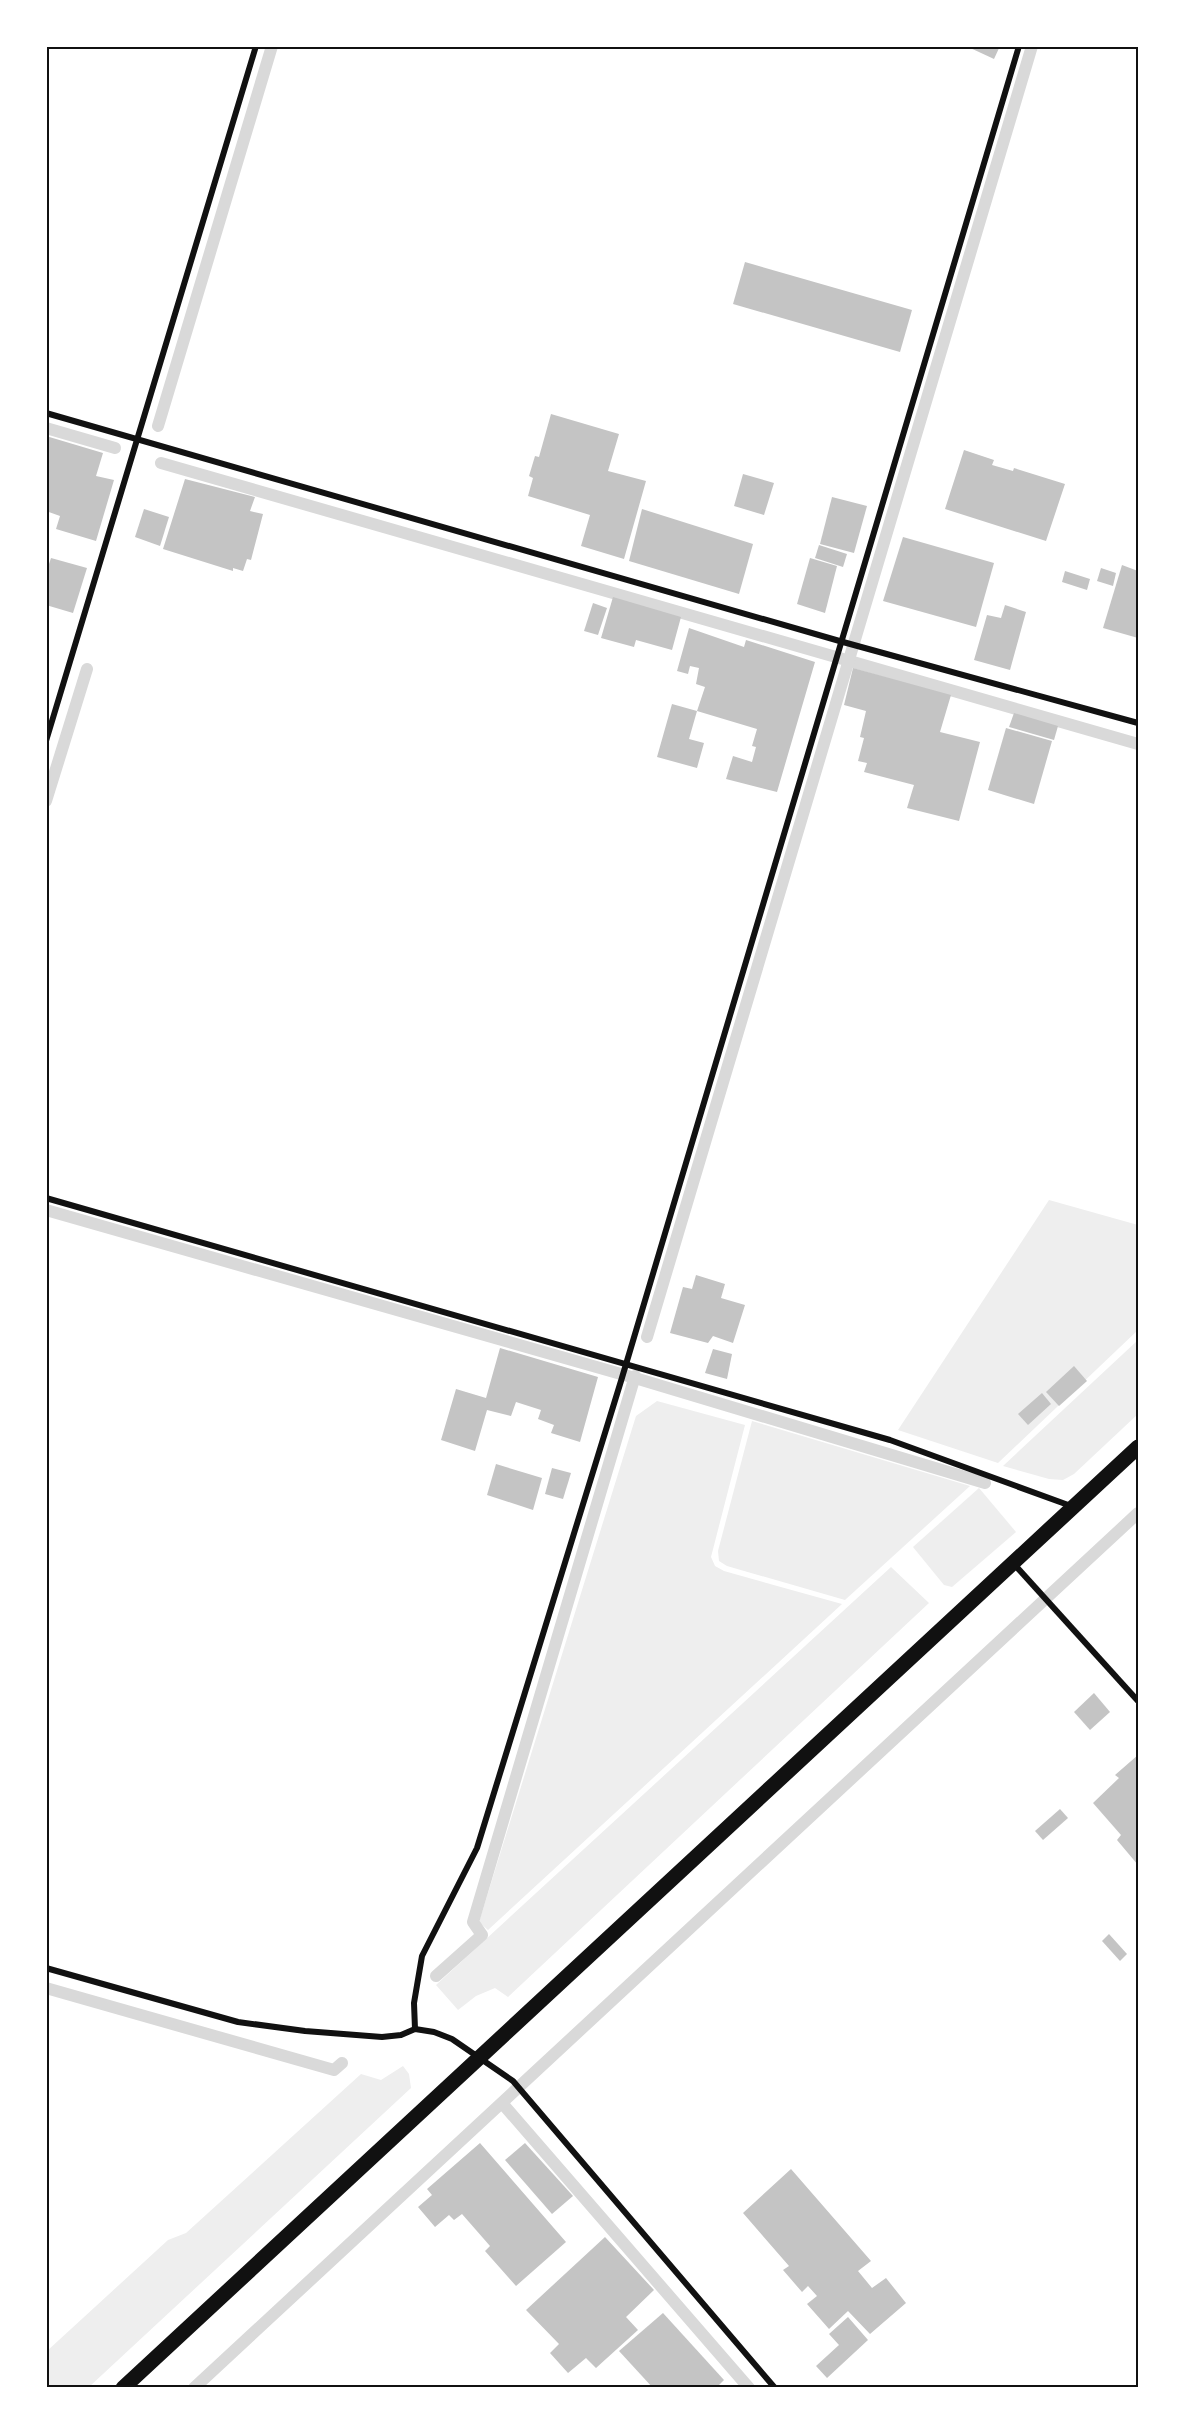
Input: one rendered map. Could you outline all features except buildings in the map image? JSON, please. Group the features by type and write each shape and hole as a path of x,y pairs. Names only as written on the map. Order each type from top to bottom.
{"main road":[{"path":"123,2388 1138,1447"}],"street":[{"path":"46,741 256,46"},
{"path":"415,2030 414,2003 423,1956 477,1848 624,1372 835,665 846,643 1019,46"},
{"path":"46,413 846,643 1138,723"},
{"path":"46,1198 890,1440 1074,1507"},
{"path":"1014,1564 1138,1701"},
{"path":"46,1968 238,2022 305,2031 382,2037 401,2035 415,2030 434,2032 452,2039 513,2081 526,2095 775,2388"}],"shaded area":[{"path":"1049,1200 1138,1225 1138,1330 998,1463 898,1430"},
{"path":"1138,1340 1138,1414 1074,1474 1063,1480 1049,1479 1003,1466"},
{"path":"657,1401 745,1425 711,1557 715,1566 724,1571 842,1604 488,1930 479,1922 636,1416"},
{"path":"752,1421 970,1486 845,1600 727,1566 719,1561 718,1551"},
{"path":"979,1488 1016,1532 952,1587 944,1585 913,1547"},
{"path":"891,1567 929,1603 508,1997 495,1988 476,1996 458,2010 436,1985"},
{"path":"403,2066 409,2074 411,2088 89,2387 47,2387 47,2351 168,2240 186,2233 361,2074 381,2080"}],"waterway":[{"path":"158,426 272,46"},
{"path":"647,1337 1032,46"},
{"path":"46,428 115,448"},
{"path":"161,463 1138,744"},
{"path":"46,801 87,669"},
{"path":"46,1210 635,1378 985,1483"},
{"path":"436,1976 482,1935 473,1922 635,1376"},
{"path":"194,2388 1138,1513"},
{"path":"46,1988 334,2070 342,2063"},
{"path":"502,2103 749,2388"}]}
